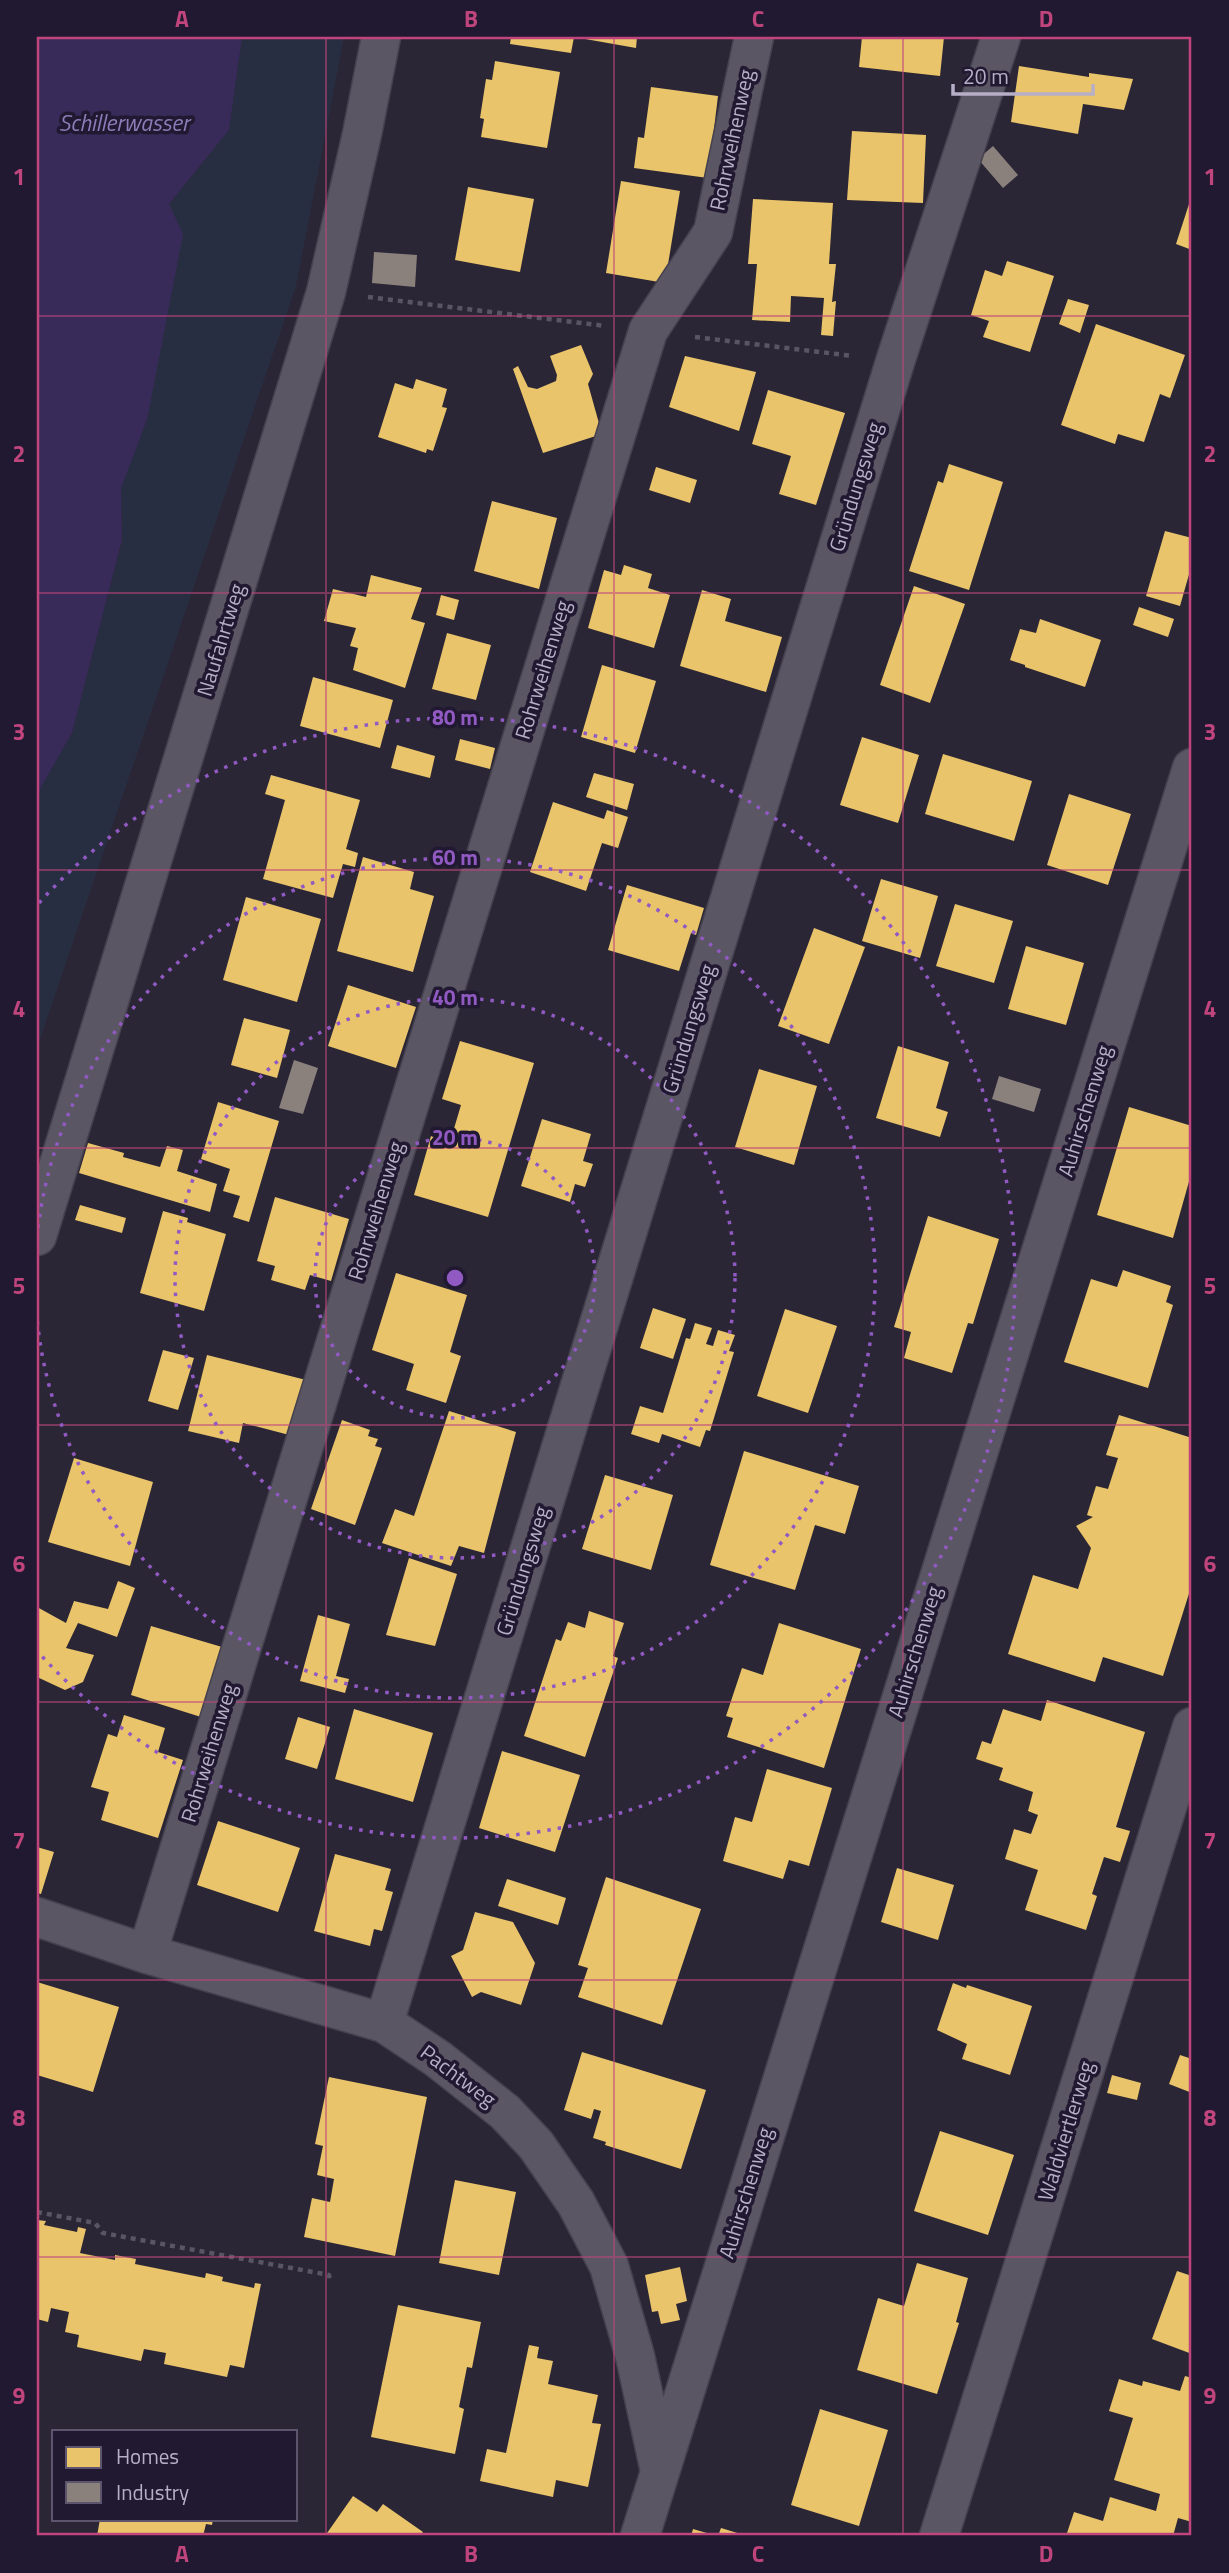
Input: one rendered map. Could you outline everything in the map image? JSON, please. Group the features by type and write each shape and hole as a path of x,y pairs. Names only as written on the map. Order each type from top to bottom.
{"street":[{"name":"Naufahrtweg","path":"37,1236 326,292 381,37"},
{"name":"Rohrweihenweg","path":"147,1954 648,331 713,232 754,37"},
{"name":"Gründungsweg","path":"384,2023 891,375 1001,37"},
{"name":"Auhirschenweg","path":"640,2536 1192,768"},
{"name":"Waldviertlerweg","path":"939,2536 1192,1727"},
{"name":"Pachtweg","path":"37,1917 147,1954 384,2023 439,2059 505,2112 536,2145 576,2203 608,2266 635,2356 659,2469"}],"path":[{"path":"37,2212 95,2223 103,2233 328,2275 330,2283"}],"shaded area":[{"path":"242,37 344,37 296,286 37,1048 37,805 40,789 72,733 122,541 121,488 147,420 169,204 229,130"}],"water":[{"name":"Schillerwasser","path":"37,37 242,37 229,130 169,204 183,234 147,420 121,488 122,540 72,733 40,789 37,805"}],"building: Homes":[{"path":"511,37 574,37 571,53 510,44"},
{"path":"574,37 637,37 636,48"},
{"path":"862,37 944,37 940,76 859,67"},
{"path":"495,61 560,72 547,148 481,137 484,119 480,118 486,79 492,80"},
{"path":"1019,66 1089,77 1089,73 1133,79 1124,110 1083,104 1078,134 1011,122"},
{"path":"651,87 718,96 708,178 634,168 638,137 644,138"},
{"path":"852,131 926,135 923,203 847,200"},
{"path":"621,181 680,191 665,283 606,273"},
{"path":"468,187 534,199 520,272 455,260"},
{"path":"753,199 833,203 829,264 836,264 832,302 836,301 833,336 821,335 824,298 791,296 790,322 752,320 757,264 748,264"},
{"path":"1190,201 1192,202 1192,250 1176,244"},
{"path":"1007,261 1054,276 1030,352 983,337 989,321 971,315 985,270 1002,276"},
{"path":"1068,299 1089,305 1080,333 1059,324"},
{"path":"1096,324 1185,355 1170,398 1160,394 1144,442 1118,434 1115,444 1061,425"},
{"path":"581,345 593,374 588,384 602,434 543,453 513,369 518,366 528,387 537,389 556,381 557,375 550,356"},
{"path":"685,356 756,372 739,431 669,407"},
{"path":"416,379 447,389 442,407 447,408 433,451 427,449 426,453 378,437 395,383 413,389"},
{"path":"768,390 845,413 816,505 779,494 791,456 752,444"},
{"path":"949,464 1003,482 969,590 909,571 938,481 943,483"},
{"path":"656,467 697,480 690,503 649,490"},
{"path":"492,501 557,518 539,589 474,571"},
{"path":"1165,531 1192,538 1192,564 1180,606 1146,596"},
{"path":"624,565 652,574 648,588 670,595 654,648 588,628 604,570 621,575"},
{"path":"371,575 422,588 411,619 425,623 405,688 353,670 358,648 350,646 356,628 324,621 333,589 366,597"},
{"path":"914,586 965,604 930,703 880,685"},
{"path":"702,590 731,599 725,621 782,637 766,692 680,666"},
{"path":"441,595 459,600 454,620 436,615"},
{"path":"1139,607 1174,619 1168,637 1133,625"},
{"path":"1040,619 1101,640 1085,687 1010,660 1020,629 1036,633"},
{"path":"447,633 491,645 476,700 432,689"},
{"path":"602,665 656,681 635,753 581,737"},
{"path":"313,677 393,700 380,748 300,726"},
{"path":"862,737 919,755 898,823 840,805"},
{"path":"460,739 495,748 490,769 455,760"},
{"path":"397,745 435,756 430,778 391,768"},
{"path":"943,754 1032,781 1014,841 925,814"},
{"path":"594,773 634,784 627,810 586,797"},
{"path":"271,775 360,800 346,849 358,853 355,867 343,864 333,898 263,879 285,800 265,794"},
{"path":"1069,794 1131,814 1108,885 1047,865"},
{"path":"553,802 604,819 607,810 628,817 618,848 602,843 586,891 530,872"},
{"path":"363,857 414,872 410,889 434,896 413,972 337,951"},
{"path":"881,879 938,896 920,958 862,941"},
{"path":"627,885 704,908 696,935 691,933 679,971 608,950"},
{"path":"246,897 321,919 297,1002 223,980"},
{"path":"955,904 1013,921 994,983 936,966"},
{"path":"814,928 865,947 829,1044 778,1026"},
{"path":"1026,946 1084,963 1066,1025 1008,1009"},
{"path":"348,985 416,1007 396,1068 328,1046"},
{"path":"244,1018 290,1030 277,1078 231,1065"},
{"path":"460,1041 534,1063 488,1217 414,1195 431,1136 450,1142 461,1105 442,1099"},
{"path":"898,1046 949,1062 936,1108 948,1112 940,1137 876,1118"},
{"path":"759,1069 817,1086 794,1165 735,1147"},
{"path":"218,1102 279,1121 249,1222 233,1217 240,1196 223,1191 230,1169 201,1159"},
{"path":"1129,1107 1192,1126 1192,1171 1173,1238 1097,1215"},
{"path":"542,1119 591,1134 583,1161 593,1164 585,1187 575,1184 570,1202 521,1186"},
{"path":"88,1143 124,1153 123,1157 160,1167 167,1146 183,1150 177,1171 217,1184 210,1212 79,1173"},
{"path":"275,1197 349,1219 331,1281 310,1275 305,1290 271,1280 275,1266 257,1261"},
{"path":"80,1205 126,1218 122,1233 75,1220"},
{"path":"163,1211 188,1218 187,1222 226,1234 204,1311 140,1293"},
{"path":"928,1216 999,1239 973,1324 968,1323 952,1373 904,1358 911,1332 894,1327"},
{"path":"1123,1270 1171,1286 1166,1302 1173,1305 1148,1388 1064,1362 1091,1279 1117,1287"},
{"path":"396,1273 467,1295 450,1352 461,1356 446,1403 406,1390 414,1364 372,1350"},
{"path":"653,1308 686,1319 673,1359 640,1348"},
{"path":"785,1309 837,1326 808,1413 757,1396"},
{"path":"695,1323 712,1328 706,1344 713,1346 718,1330 735,1335 729,1351 734,1352 710,1431 706,1430 700,1447 662,1434 659,1443 631,1434 640,1406 663,1413 686,1338 690,1339"},
{"path":"163,1350 194,1358 178,1410 148,1401"},
{"path":"207,1355 306,1380 293,1436 243,1423 239,1443 188,1431"},
{"path":"449,1411 516,1432 484,1553 459,1546 451,1566 382,1543 395,1509 414,1516"},
{"path":"1119,1415 1192,1438 1192,1584 1163,1676 1103,1657 1095,1682 1008,1654 1033,1575 1078,1589 1091,1548 1076,1526 1093,1517 1087,1515 1096,1486 1108,1489 1118,1458 1106,1455"},
{"path":"342,1420 370,1430 368,1436 378,1439 375,1446 382,1448 355,1525 311,1509"},
{"path":"744,1451 859,1486 845,1534 815,1525 795,1590 710,1565"},
{"path":"74,1458 153,1482 130,1566 48,1542"},
{"path":"605,1475 673,1495 651,1570 582,1549"},
{"path":"409,1558 457,1574 435,1646 386,1635"},
{"path":"118,1581 135,1588 117,1637 78,1623 66,1648 94,1655 83,1682 65,1690 37,1677 37,1607 66,1623 74,1601 108,1609"},
{"path":"589,1611 624,1623 613,1656 618,1658 585,1757 524,1736 556,1639 561,1641 568,1622 585,1628"},
{"path":"318,1615 350,1624 336,1676 349,1679 345,1693 300,1681"},
{"path":"779,1623 861,1649 824,1768 727,1737 733,1718 726,1716 742,1668 763,1675"},
{"path":"151,1626 222,1647 201,1717 131,1695"},
{"path":"1047,1700 1145,1732 1116,1827 1130,1831 1120,1862 1104,1857 1092,1894 1097,1896 1086,1930 1025,1910 1038,1870 1005,1859 1014,1829 1031,1834 1038,1815 1028,1811 1033,1792 999,1780 1003,1768 976,1759 982,1741 991,1744 1003,1709 1041,1721"},
{"path":"354,1709 433,1733 413,1802 335,1779"},
{"path":"124,1715 165,1728 158,1752 183,1760 158,1838 101,1820 109,1792 91,1787 108,1734 117,1737"},
{"path":"298,1717 330,1727 317,1769 285,1759"},
{"path":"502,1751 580,1775 555,1852 479,1828"},
{"path":"767,1769 832,1788 809,1866 789,1860 783,1879 723,1861 735,1817 752,1822"},
{"path":"218,1821 300,1848 278,1912 197,1885"},
{"path":"37,1847 54,1852 41,1894 37,1893"},
{"path":"335,1854 391,1869 385,1890 393,1892 382,1931 374,1929 370,1946 314,1931"},
{"path":"897,1868 954,1885 938,1940 881,1922"},
{"path":"606,1877 701,1909 662,2025 578,1997 588,1968 578,1965"},
{"path":"507,1879 566,1898 558,1925 498,1906"},
{"path":"475,1912 513,1922 535,1963 521,2005 481,1992 472,1997 451,1956 463,1950"},
{"path":"37,1982 119,2007 93,2092 37,2075"},
{"path":"953,1983 1032,2006 1010,2075 962,2059 967,2044 937,2030"},
{"path":"582,2052 706,2090 681,2169 605,2145 606,2142 593,2138 601,2111 594,2109 591,2119 564,2110"},
{"path":"1180,2055 1192,2059 1192,2093 1169,2084"},
{"path":"1112,2075 1141,2083 1137,2100 1107,2093"},
{"path":"329,2077 427,2097 395,2256 304,2237 312,2198 330,2202 334,2179 317,2175 323,2146 315,2144"},
{"path":"940,2131 1014,2155 988,2235 914,2211"},
{"path":"455,2180 516,2192 499,2275 439,2263"},
{"path":"37,2220 46,2221 44,2225 77,2232 78,2227 86,2229 80,2253 115,2260 115,2255 136,2259 135,2264 205,2278 206,2273 223,2277 222,2281 254,2288 255,2283 261,2284 244,2368 230,2365 227,2377 164,2364 166,2353 144,2349 141,2361 77,2347 79,2335 65,2332 69,2312 51,2308 48,2322 37,2319"},
{"path":"917,2263 968,2278 956,2322 959,2323 937,2394 857,2370 878,2298 904,2306"},
{"path":"680,2267 687,2301 676,2304 680,2320 661,2324 658,2311 652,2312 645,2275"},
{"path":"1177,2271 1192,2276 1192,2354 1152,2339"},
{"path":"398,2305 481,2322 472,2368 467,2367 459,2407 464,2409 455,2454 371,2437"},
{"path":"529,2345 539,2347 537,2358 553,2361 548,2384 598,2395 592,2423 601,2424 588,2487 556,2480 553,2497 480,2481 487,2449 506,2453"},
{"path":"1185,2376 1192,2378 1192,2522 1178,2518 1173,2536 1066,2536 1074,2512 1103,2521 1110,2497 1156,2511 1160,2494 1114,2480 1133,2418 1109,2411 1119,2379 1142,2386 1143,2381 1180,2391"},
{"path":"820,2409 888,2430 859,2526 791,2505"},
{"path":"353,2496 377,2512 383,2504 423,2532 420,2536 325,2536"},
{"path":"100,2520 213,2520 212,2525 206,2524 203,2536 97,2536"},
{"path":"721,2528 747,2536 718,2536"},
{"path":"693,2529 717,2536 691,2536"}],"building: Industry":[{"path":"993,146 1018,175 1003,188 978,159"},
{"path":"374,252 417,255 415,287 372,283"},
{"path":"294,1060 318,1068 303,1114 279,1108"},
{"path":"999,1076 1041,1089 1034,1112 992,1099"}]}
